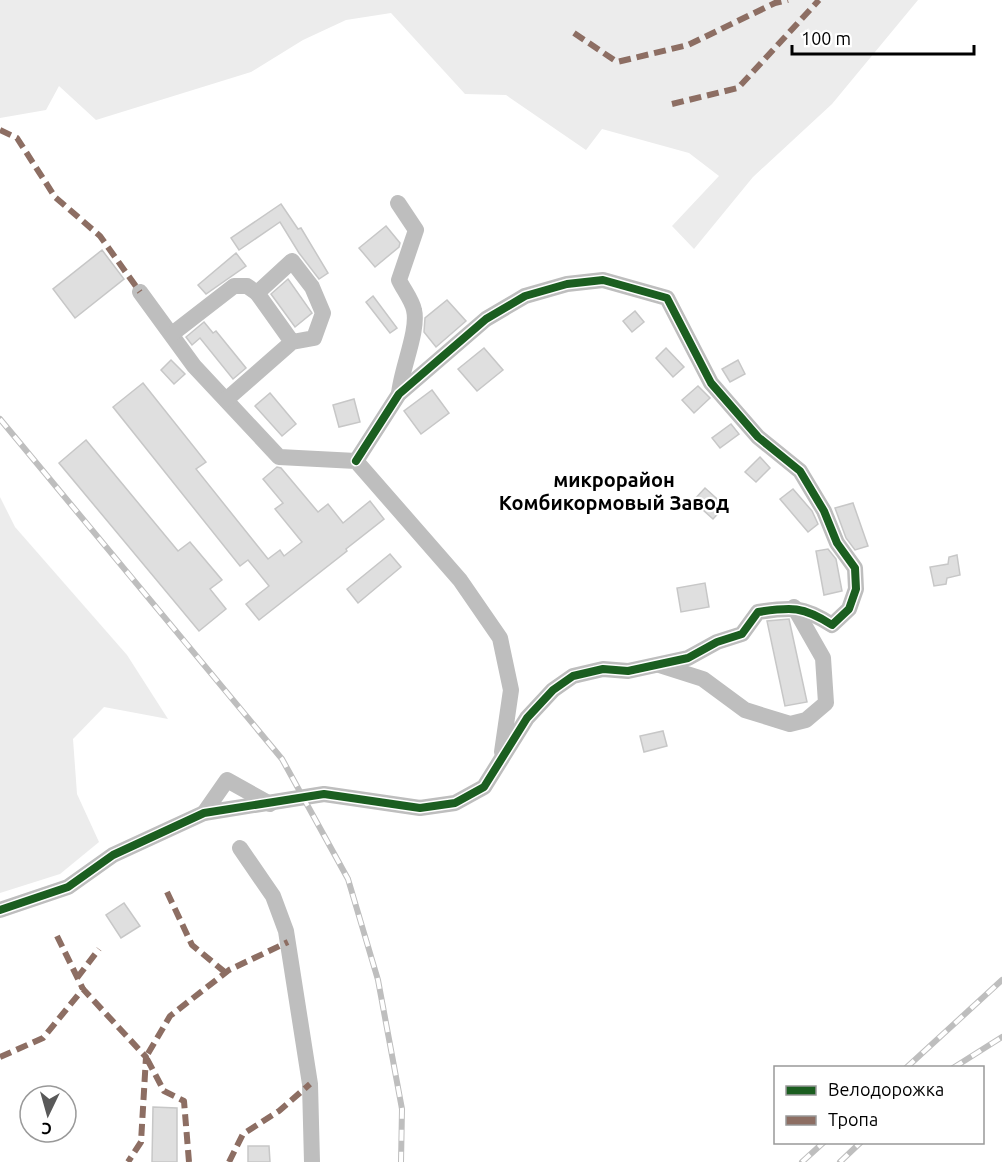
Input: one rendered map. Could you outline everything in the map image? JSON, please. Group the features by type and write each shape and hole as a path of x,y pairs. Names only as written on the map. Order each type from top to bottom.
{"street":[{"path":"398,203 416,230 399,280 414,310 409,351 400,374 399,394"},
{"path":"227,399 292,342 314,338 323,313 312,287 292,261 257,293"},
{"path":"356,461 399,394 486,319 525,296 567,284 603,280 667,298 711,383 758,437 800,471 824,511 837,543 855,568 856,589 849,609 832,625 823,658 826,703 806,720 790,724 745,710 703,679 656,663"},
{"path":"172,333 234,286 247,286 257,293 292,342"},
{"path":"140,292 194,366 279,457 356,461 460,580 500,638 511,690 500,765"},
{"path":"0,910 68,886 112,855 204,813 324,794 420,808 455,803 484,787 500,765 527,718 553,690 573,676 603,669 628,671 656,663 688,658 717,642 742,634 758,612 794,607 815,614 832,625"},
{"path":"794,607 823,658"},
{"path":"204,813 227,780 270,804"},
{"path":"240,848 273,896 286,931 310,1084 312,1162"}],"shaded area":[{"path":"0,0 918,0 832,104 753,177 694,249 672,226 719,176 689,153 602,129 586,150 506,95 465,94 391,13 346,20 303,40 251,72 96,120 59,86 46,110 0,118"},
{"path":"0,497 15,527 127,655 168,719 104,707 73,739 77,794 99,842 60,874 0,893"}],"building":[{"path":"281,204 298,229 301,228 328,273 319,279 299,253 280,222 239,250 231,238"},
{"path":"386,226 400,243 399,247 375,267 359,248"},
{"path":"102,250 124,279 75,318 53,289"},
{"path":"236,253 246,266 206,294 198,285"},
{"path":"288,279 312,313 295,327 271,294"},
{"path":"373,296 397,328 390,333 366,302"},
{"path":"447,300 466,321 436,347 424,332 425,318"},
{"path":"635,311 644,322 632,332 623,321"},
{"path":"204,322 213,333 216,331 246,368 233,379 200,338 192,345 186,337"},
{"path":"484,348 503,370 477,391 458,369"},
{"path":"666,348 684,367 673,377 656,358"},
{"path":"171,360 185,374 174,384 161,370"},
{"path":"738,360 745,374 730,382 722,369"},
{"path":"143,383 206,462 196,469 268,559 280,550 284,556 302,542 275,509 283,503 263,479 277,467 281,468 318,512 328,504 343,523 370,501 384,519 259,620 246,604 269,586 248,560 240,566 113,407"},
{"path":"698,386 710,398 694,413 682,400"},
{"path":"432,390 449,413 421,434 404,411"},
{"path":"270,393 296,424 282,436 255,406"},
{"path":"354,399 360,422 339,427 333,405"},
{"path":"731,424 739,434 720,448 712,438"},
{"path":"86,440 178,551 190,542 222,580 210,589 226,609 199,631 59,463"},
{"path":"760,457 770,468 756,482 745,472"},
{"path":"705,488 725,506 713,519 693,501"},
{"path":"793,489 812,511 818,524 808,532 780,499"},
{"path":"853,503 868,546 855,550 846,538 835,508"},
{"path":"828,549 836,559 842,591 824,595 816,551"},
{"path":"390,554 401,567 358,603 347,589"},
{"path":"957,555 960,575 947,578 946,584 934,586 930,567 948,564 949,557"},
{"path":"705,583 709,607 681,612 677,588"},
{"path":"789,619 807,702 785,706 767,621"},
{"path":"663,731 667,746 644,752 640,736"},
{"path":"124,903 140,926 121,938 106,915"},
{"path":"153,1107 177,1108 177,1162 152,1162"},
{"path":"248,1146 269,1146 270,1162 248,1162"}],"railway":[{"path":"0,419 282,759 348,879 378,980 402,1109 401,1162"},
{"path":"908,1066 1002,980"},
{"path":"956,1066 1002,1037"},
{"path":"802,1162 822,1144"},
{"path":"840,1162 859,1144"}],"marked path":[{"path":"574,33 617,62 688,45 775,3 788,0"},
{"path":"672,104 738,88 819,0"},
{"path":"0,130 17,138 55,197 100,236 140,292"},
{"path":"167,892 192,945 226,973"},
{"path":"57,936 83,989"},
{"path":"189,1162 184,1101 164,1091 146,1057 170,1016 229,970 288,942"},
{"path":"77,978 99,949"},
{"path":"0,1057 43,1038 83,989 146,1057 141,1142 128,1162"},
{"path":"229,1162 243,1134 279,1111 310,1084"}],"cycle path":[{"path":"0,910 68,887 113,855 204,813 324,794 420,808 455,803 484,787 527,718 553,690 573,676 603,669 628,671 688,658 717,642 742,634 758,612 779,609 805,611 832,625 849,609 856,589 855,568 837,543 824,511 800,471 758,437 711,383 667,298 603,280 567,284 525,296 486,319 399,394 356,461"}],"district":[{"name":"микрорайон Комбикормовый Завод","path":"614,490"}]}
